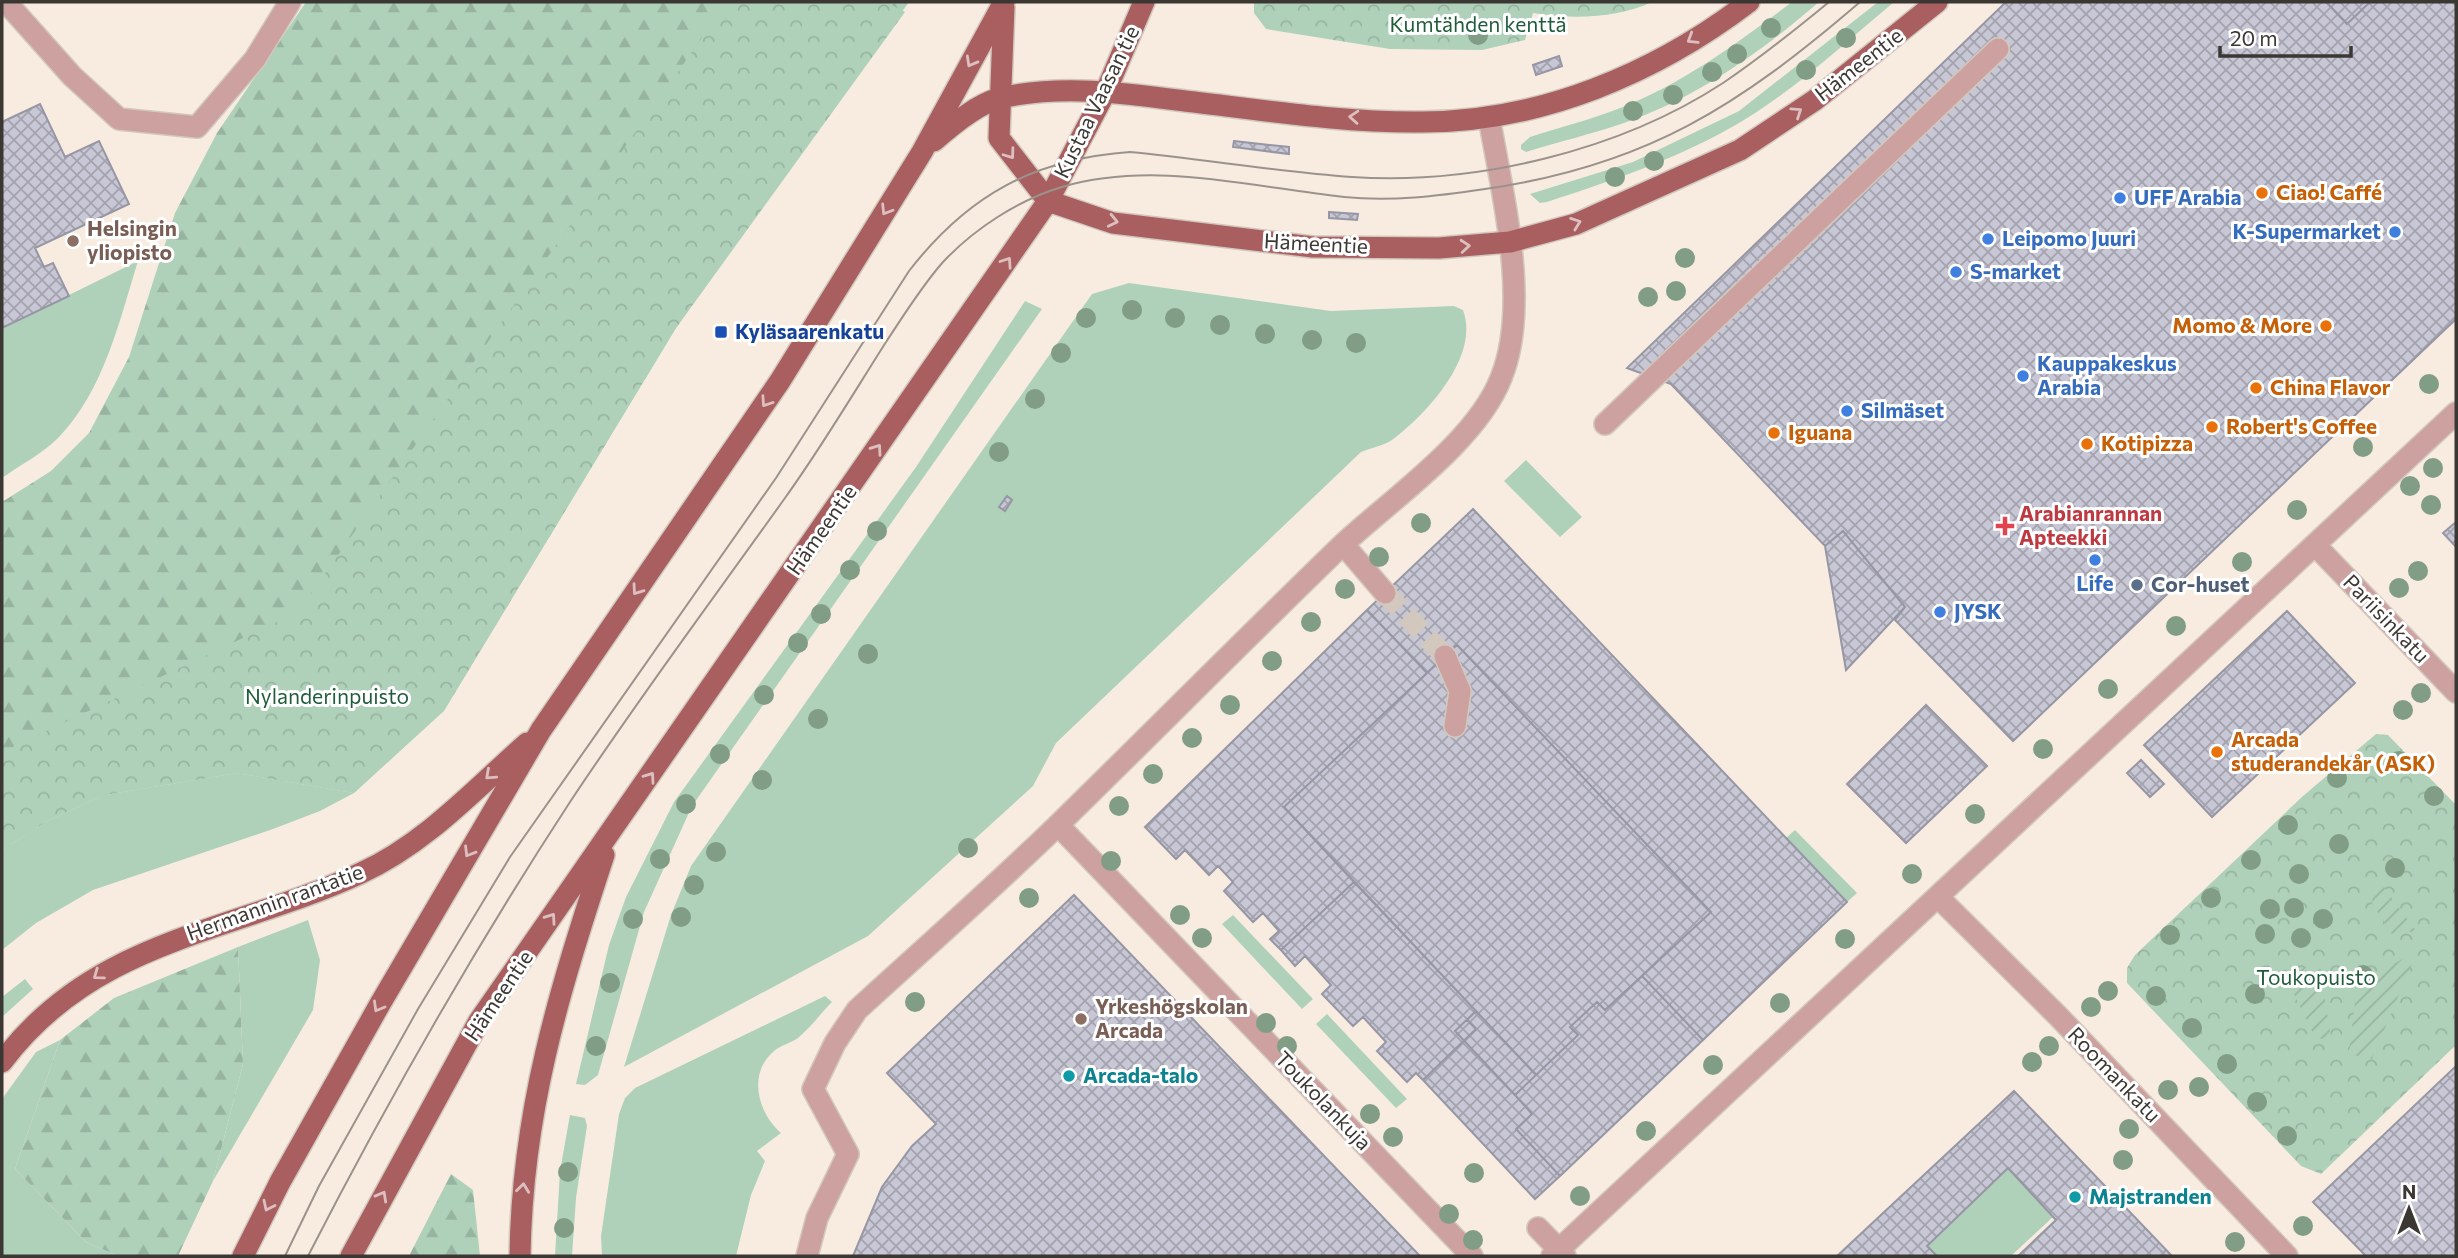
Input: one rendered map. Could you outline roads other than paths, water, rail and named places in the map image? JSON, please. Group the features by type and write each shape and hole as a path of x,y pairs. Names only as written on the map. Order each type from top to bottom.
{"main road":[{"path":"1004,2 999,138 1048,201"},
{"path":"243,1256 280,1182 380,1004 541,730 780,381 922,152 1004,2"},
{"name":"Kustaa Vaasan tie","path":"1048,201 1106,91 1144,2"},
{"path":"922,152 954,123 999,98 1106,91 1287,112 1408,121 1489,117 1563,101 1644,69 1749,2"},
{"name":"Hämeentie","path":"351,1256 479,1021 1048,201 1113,223 1312,247 1438,248 1510,242 1576,224 1740,150 1815,100 1937,2"},
{"name":"Hermannin rantatie","path":"2,1062 46,1014 105,970 158,944 314,893 363,872 418,839 541,730"},
{"path":"520,1256 521,1211 534,1094 563,980 611,833"}],"street":[{"path":"5,2 72,76 119,120 197,127 255,60 290,2"},
{"path":"1605,425 1998,48"},
{"path":"807,1256 821,1209 848,1154 813,1089 835,1043 858,1010 1058,825 1343,544 1415,484 1487,406 1502,377 1511,337 1510,242 1489,117"},
{"path":"1538,1228 1558,1254 2456,413"},
{"path":"1343,544 1385,593"},
{"name":"Pariisinkatu","path":"2316,546 2456,692"},
{"path":"1445,656 1460,691 1455,726"},
{"name":"Toukolankuja","path":"1058,825 1472,1256"},
{"name":"Roomankatu","path":"1938,897 2057,1016 2287,1256"}],"tunnel":[{"path":"1385,593 1445,656"}],"tram line":[{"path":"285,1256 319,1186 418,1009 510,857 776,478 909,271 955,221 980,202 1033,173 1095,156 1130,152 1324,175 1399,178 1496,169 1545,158 1593,145 1639,128 1682,107 1723,83 1829,2"},
{"path":"308,1256 433,1026 570,802 798,479 920,291 943,262 968,238 1029,200 1062,187 1096,179 1131,176 1202,178 1344,197 1379,199 1414,198 1485,189 1542,179 1595,165 1688,126 1731,101 1773,72 1860,2"}],"place":[{"name":"Ciao! Caffé","path":"2262,193"},
{"name":"UFF Arabia","path":"2120,198"},
{"name":"K-Supermarket","path":"2395,232"},
{"name":"Leipomo Juuri","path":"1988,239"},
{"name":"Helsingin yliopisto","path":"73,241"},
{"name":"S-market","path":"1956,272"},
{"name":"Momo & More","path":"2326,326"},
{"name":"Kyläsaarenkatu","path":"721,332"},
{"name":"Kauppakeskus Arabia","path":"2023,376"},
{"name":"China Flavor","path":"2256,388"},
{"name":"Silmäset","path":"1847,411"},
{"name":"Robert's Coffee","path":"2212,427"},
{"name":"Iguana","path":"1774,433"},
{"name":"Kotipizza","path":"2087,444"},
{"name":"Arabianrannan Apteekki","path":"2005,526"},
{"name":"Life","path":"2095,560"},
{"name":"Cor-huset","path":"2137,585"},
{"name":"JYSK","path":"1940,612"},
{"name":"Arcada studerandekår (ASK)","path":"2217,752"},
{"name":"Yrkeshögskolan Arcada","path":"1081,1019"},
{"name":"Arcada-talo","path":"1069,1076"},
{"name":"Majstranden","path":"2075,1197"}],"park label":[{"name":"Kumtähden kenttä","path":"1478,25"},
{"name":"Nylanderinpuisto","path":"327,697"},
{"name":"Toukopuisto","path":"2316,978"}]}
